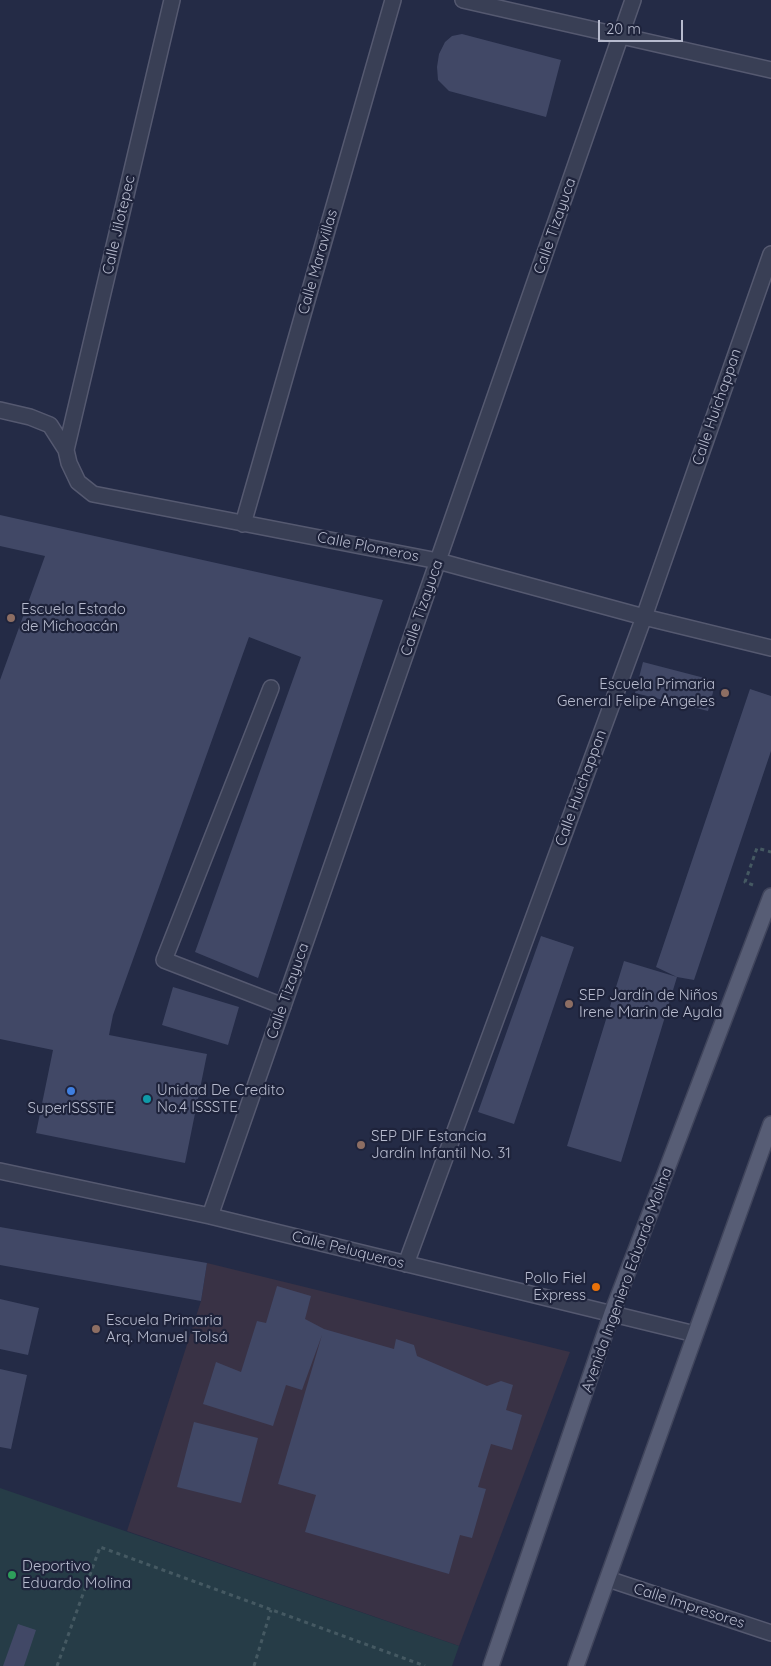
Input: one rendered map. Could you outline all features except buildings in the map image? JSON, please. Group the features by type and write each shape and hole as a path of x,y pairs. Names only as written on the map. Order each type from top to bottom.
{"main road":[{"name":"Avenida Ingeniero Eduardo Molina","path":"491,1666 612,1313 771,896"},
{"path":"576,1666 771,1124"}],"street":[{"name":"Calle Jilotepec","path":"66,450 172,0"},
{"name":"Calle Maravillas","path":"243,524 393,0"},
{"path":"463,0 771,70"},
{"name":"Calle Tizayuca","path":"210,1216 633,0"},
{"name":"Calle Huichappan","path":"406,1264 644,617 771,254"},
{"name":"Calle Plomeros","path":"0,410 50,425 66,450 69,463 78,482 93,494 438,561 644,617 771,648"},
{"path":"272,688 164,960 283,1006"},
{"name":"Calle Peluqueros","path":"0,1171 210,1216 695,1334"},
{"name":"Calle Impresores","path":"608,1579 771,1633"}],"path":[{"path":"745,882 757,848 771,852"},
{"path":"57,1666 100,1547 425,1666"},
{"path":"254,1666 272,1610"}],"shaded area":[{"path":"207,1263 570,1352 459,1646 127,1531 201,1301"},
{"path":"0,1488 459,1646 452,1666 0,1666"}],"place":[{"name":"Escuela Estado de Michoacán","path":"11,618"},
{"name":"Escuela Primaria General Felipe Angeles","path":"725,693"},
{"name":"SEP Jardín de Niños Irene Marin de Ayala","path":"569,1004"},
{"name":"SuperISSSTE","path":"71,1091"},
{"name":"Unidad De Credito No.4 ISSSTE","path":"147,1099"},
{"name":"SEP DIF Estancia Jardín Infantil No. 31","path":"361,1145"},
{"name":"Pollo Fiel Express","path":"596,1287"},
{"name":"Escuela Primaria Arq. Manuel Tolsá","path":"96,1329"},
{"name":"Deportivo Eduardo Molina","path":"12,1575"}]}
